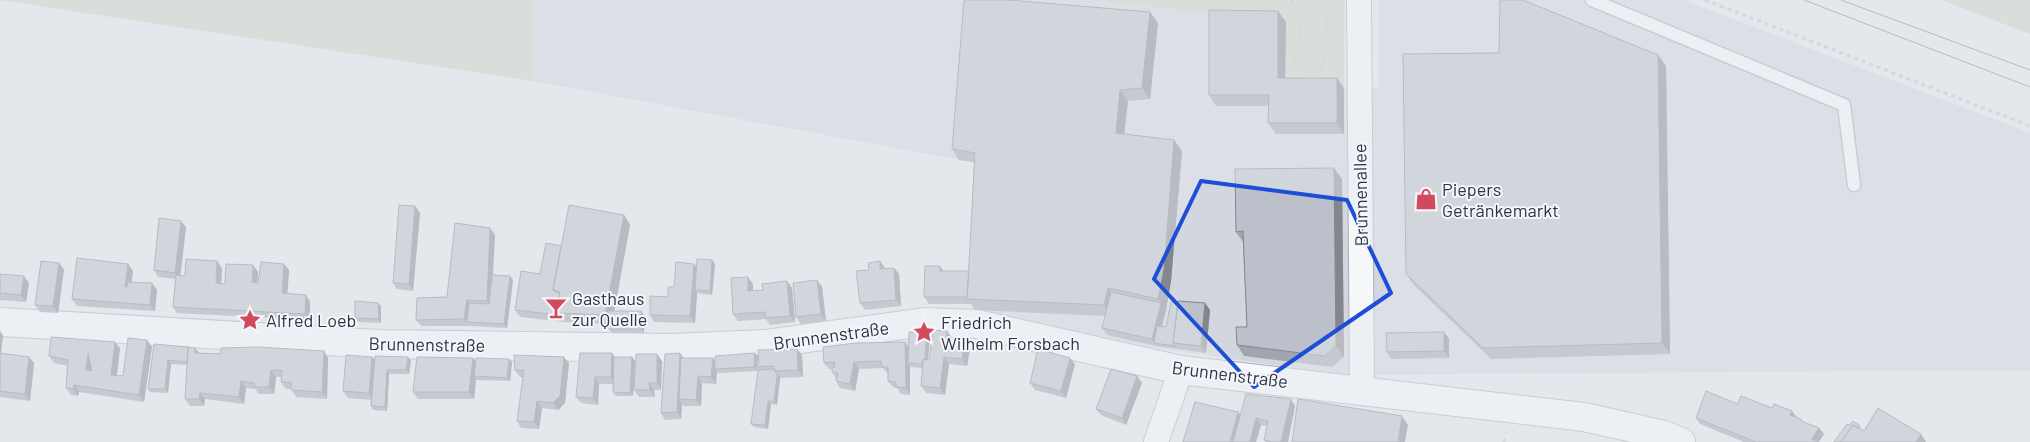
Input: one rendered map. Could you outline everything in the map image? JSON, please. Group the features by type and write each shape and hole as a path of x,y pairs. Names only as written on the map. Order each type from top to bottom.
{"street":[{"name":"Brunnenallee","path":"1359,0 1362,391"},
{"name":"Brunnenstraße","path":"0,322 378,344 671,348 765,344 925,322 977,324 1181,370 1584,417 1664,435 1681,442"},
{"path":"1156,442 1181,370"}],"lane":[{"path":"1592,0 1844,105 1854,185"}],"path":[{"path":"1290,0 1295,6 1301,34 1294,53 1295,64 1305,72 1320,72 1331,47 1325,33 1327,16 1334,0"},
{"path":"1705,0 2030,126"}],"highlighted area":[{"path":"1201,181 1347,200 1391,293 1254,387 1154,279"}],"shaded area":[{"path":"532,0 1087,0 1286,22 1344,89 1378,88 1378,0 1684,0 2030,133 2030,371 1340,375 1156,348 975,310 982,164 533,81"}],"green space":[{"path":"0,0 532,0 533,81"},
{"path":"1087,0 1345,0 1344,89 1285,89 1286,22"},
{"path":"1941,0 2030,0 2030,34"}],"building":[{"path":"964,0 1009,0 1150,12 1142,88 1120,90 1116,133 1174,140 1164,270 1158,299 1108,288 1104,305 967,299 975,153 952,149"},
{"path":"1500,0 1523,0 1658,55 1662,343 1483,348 1406,274 1403,54 1499,53"},
{"path":"1209,10 1278,11 1278,78 1337,78 1337,123 1268,123 1269,95 1209,95"},
{"path":"1334,168 1336,346 1325,356 1237,345 1236,327 1247,327 1243,231 1236,232 1235,169"},
{"path":"399,205 415,206 409,284 393,283"},
{"path":"569,205 624,215 605,315 556,313 560,292 553,290"},
{"path":"159,218 181,221 175,273 154,270"},
{"path":"455,223 490,228 487,301 467,300 464,319 416,320 417,298 447,297"},
{"path":"546,243 561,246 553,290 560,294 556,313 558,315 515,310 521,271 540,274"},
{"path":"77,258 128,264 125,287 127,287 128,282 152,283 150,305 72,299"},
{"path":"186,259 217,261 216,283 225,284 226,264 253,265 252,282 258,283 261,262 284,264 282,293 306,295 305,314 173,307 176,275 185,276"},
{"path":"697,259 712,260 710,291 695,290"},
{"path":"41,261 59,263 53,306 35,305"},
{"path":"880,261 880,269 894,268 896,300 860,303 856,271 869,270 868,263"},
{"path":"676,262 694,264 690,316 650,315 650,296 668,297 668,287 674,287"},
{"path":"925,266 940,266 940,271 969,271 967,297 924,297"},
{"path":"0,274 24,276 21,295 0,293"},
{"path":"492,275 510,276 504,324 467,322 469,303 489,304"},
{"path":"748,277 748,291 763,290 762,284 787,281 790,316 765,318 765,312 733,314 731,278"},
{"path":"817,280 821,314 796,317 793,283"},
{"path":"1111,292 1161,303 1152,339 1102,328"},
{"path":"355,301 378,303 379,319 355,318"},
{"path":"1178,301 1205,303 1201,346 1173,343"},
{"path":"1171,302 1178,303 1173,343 1175,346 1154,343 1157,326 1166,327"},
{"path":"609,311 641,311 642,329 609,329"},
{"path":"933,330 947,331 946,339 965,341 962,359 944,357 940,388 921,386 923,359 929,360"},
{"path":"909,332 927,333 923,364 908,363"},
{"path":"1444,332 1444,351 1387,352 1386,333"},
{"path":"51,337 115,342 111,375 123,376 128,338 147,340 139,395 74,385 73,389 66,388 68,360 49,356","holes":["88,353 92,371 86,370"]},
{"path":"905,342 906,388 896,387 896,382 888,381 888,367 882,367 881,361 854,362 850,384 836,381 838,373 832,372 832,368 835,367 834,362 824,363 823,347 856,343"},
{"path":"154,344 188,347 187,362 168,360 165,389 148,389"},
{"path":"188,347 195,348 195,353 221,354 221,348 257,347 324,351 322,392 291,390 291,382 281,382 282,370 271,370 269,387 254,387 254,383 241,381 239,397 200,393 199,399 185,399"},
{"path":"797,349 798,370 775,371 774,366 755,367 759,363 758,350"},
{"path":"1038,349 1070,358 1061,391 1030,383"},
{"path":"0,353 29,357 25,394 0,391"},
{"path":"580,353 612,353 611,377 595,377 593,398 576,397"},
{"path":"680,353 677,412 661,413 665,354"},
{"path":"755,353 754,367 715,369 715,356"},
{"path":"636,354 657,354 657,383 649,383 650,390 634,390"},
{"path":"346,355 372,357 369,393 343,391"},
{"path":"514,355 564,357 560,396 553,403 537,401 534,422 517,421 524,370 515,370"},
{"path":"375,356 408,357 406,370 387,370 385,407 371,406"},
{"path":"417,357 473,358 469,392 413,392"},
{"path":"614,357 632,357 630,393 613,392"},
{"path":"476,358 509,359 507,378 474,376"},
{"path":"681,358 713,358 711,377 698,376 696,400 679,399"},
{"path":"774,369 777,375 774,402 768,401 765,425 751,424 758,370"},
{"path":"1111,369 1137,376 1122,418 1096,409"},
{"path":"1706,391 1738,404 1741,396 1772,408 1774,404 1792,411 1790,415 1819,428 1812,439 1818,442 1756,442 1696,418"},
{"path":"1246,394 1291,399 1281,442 1264,440 1268,421 1256,418 1250,442 1233,442"},
{"path":"1298,399 1402,416 1398,442 1292,442"},
{"path":"1195,402 1238,412 1230,442 1183,442"},
{"path":"1878,408 1921,434 1916,442 1841,442 1853,425 1864,431"},
{"path":"1853,421 1860,426 1859,428 1853,425 1841,442 1834,442 1847,424 1850,425"}],"tram line":[{"path":"1804,0 2030,87"},
{"path":"1841,0 2030,70"}],"place":[{"name":"Piepers Getränkemarkt","path":"1426,199"},
{"name":"Gasthaus zur Quelle","path":"556,308"},
{"name":"Alfred Loeb","path":"250,320"},
{"name":"Friedrich Wilhelm Forsbach","path":"924,332"}]}
